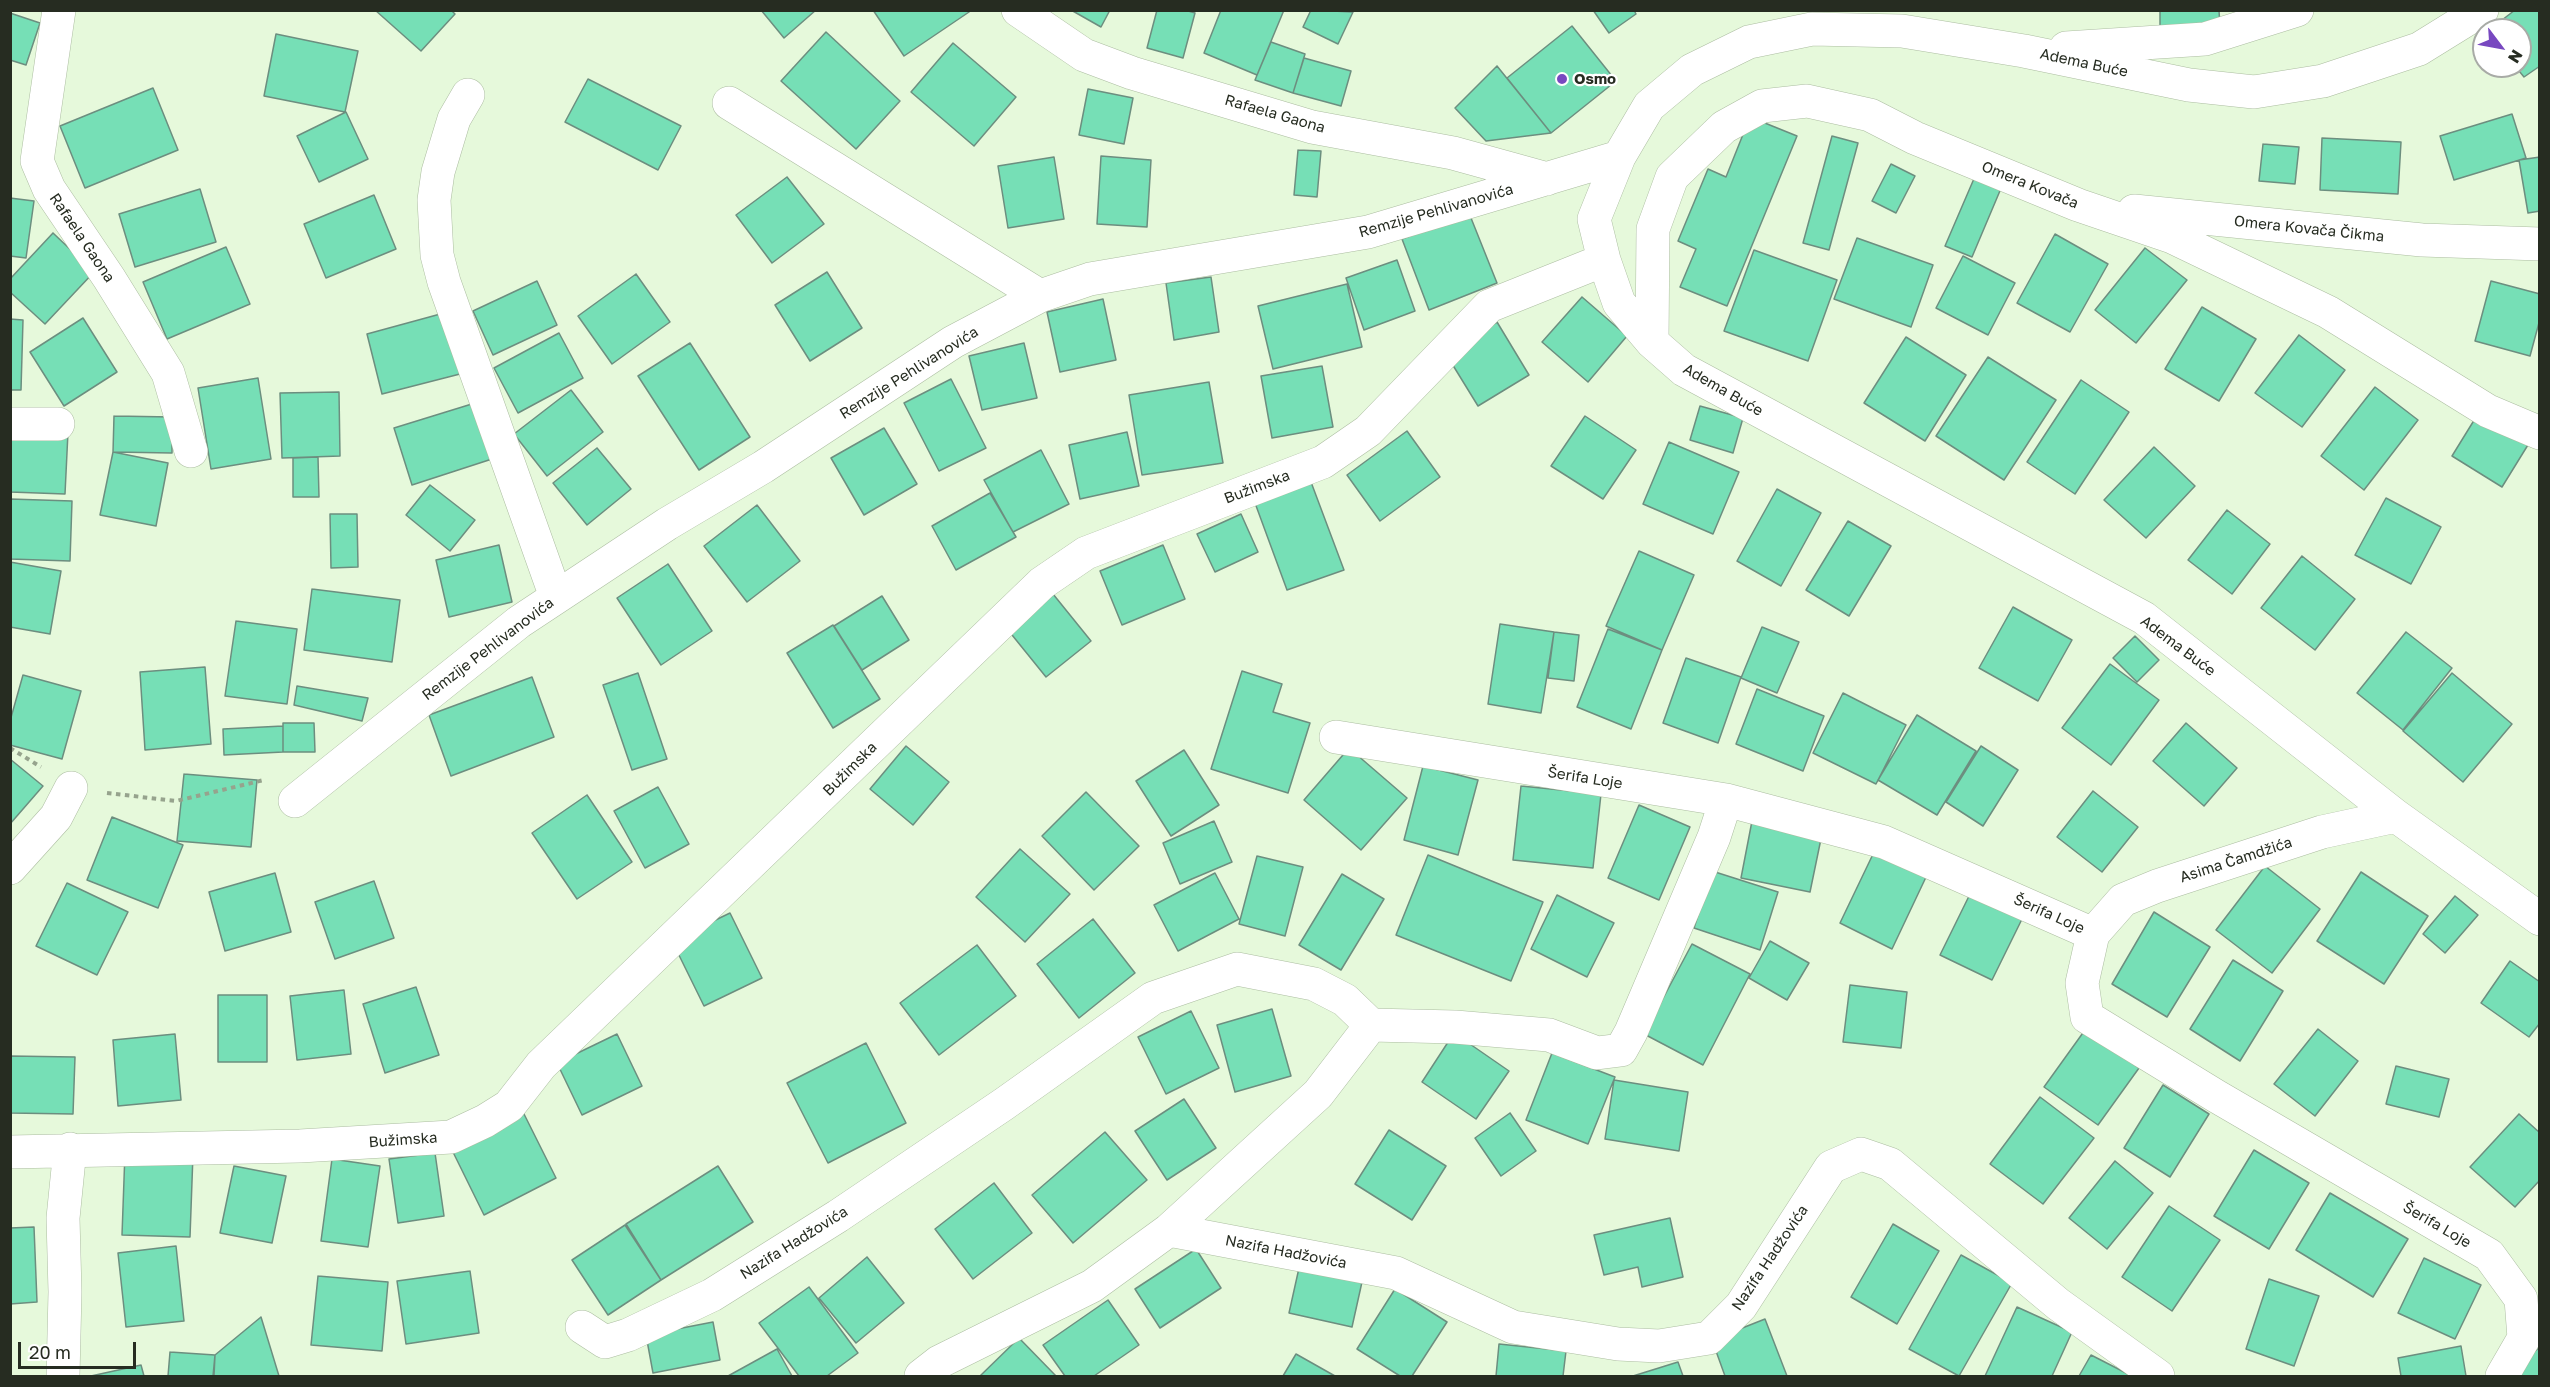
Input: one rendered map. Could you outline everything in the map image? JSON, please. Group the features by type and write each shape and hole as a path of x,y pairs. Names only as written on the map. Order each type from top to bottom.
{"street":[{"name":"Rafaela Gaona","path":"59,10 37,161 49,189 109,278 168,373 191,451"},
{"name":"Rafaela Gaona","path":"1018,10 1084,55 1132,73 1312,127 1453,153 1547,179"},
{"path":"2024,51 2205,39 2296,10"},
{"name":"Adema Buće","path":"2482,10 2419,49 2323,81 2254,92 2189,85 2024,51 1902,31 1812,29 1749,42 1692,70 1649,106 1619,157 1594,219 1604,260 1619,303 1652,342 1684,370 2144,618 2396,816 2540,919"},
{"path":"468,95 451,128 438,172 434,200 437,255 444,282 556,597"},
{"name":"Omera Kovača","path":"1652,342 1653,229 1672,177 1724,127 1762,106 1807,101 1870,115 1915,138 2078,205 2172,237 2328,312 2488,411 2540,433"},
{"path":"729,103 1040,296"},
{"name":"Remzije Pehlivanovića","path":"295,801 519,622 668,524 764,467 953,342 1040,296 1090,279 1368,232 1619,157"},
{"name":"Omera Kovača Čikma","path":"2078,205 2422,240 2540,244"},
{"name":"Bužimska","path":"10,1152 300,1146 451,1137 486,1121 509,1106 550,1056 1042,584 1086,553 1323,462 1368,431 1489,306 1604,260"},
{"path":"10,424 58,424"},
{"name":"Šerifa Loje","path":"1336,737 1726,800 1884,842 2092,934 2082,984 2087,1017 2290,1140 2489,1255 2521,1299 2524,1338 2502,1377"},
{"path":"10,868 56,817 71,788"},
{"path":"921,1377 939,1362 1092,1286 1169,1230 1318,1094 1371,1025 1455,1027 1549,1035 1597,1053 1621,1050 1631,1032 1704,859 1726,800"},
{"name":"Asima Čamdžića","path":"2092,934 2123,900 2157,886 2322,832 2396,816"},
{"name":"Nazifa Hadžovića","path":"582,1327 605,1342 628,1335 712,1295 838,1216 1004,1104 1153,998 1237,969 1314,984 1345,1000 1371,1025"},
{"path":"63,1377 65,1292 63,1218 70,1149"},
{"name":"Nazifa Hadžovića","path":"1169,1230 1396,1273 1513,1327 1618,1344 1659,1346 1709,1338 1741,1306 1831,1167 1861,1154 1890,1164 2058,1304 2158,1377"}],"path":[{"path":"10,748 71,788 176,801 266,780"}],"building":[{"path":"375,10 451,10 455,14 421,51"},
{"path":"761,10 816,10 784,38"},
{"path":"873,10 972,10 904,56"},
{"path":"1071,10 1110,10 1101,27"},
{"path":"1157,10 1185,10 1195,13 1183,58 1147,48"},
{"path":"1221,10 1284,10 1257,75 1204,53"},
{"path":"1311,10 1353,12 1338,44 1303,27"},
{"path":"1593,10 1634,10 1636,14 1609,33"},
{"path":"2160,10 2219,10 2220,28 2160,31"},
{"path":"2515,10 2540,10 2540,66 2532,72 2532,18 2505,18"},
{"path":"10,13 40,23 26,65 10,60"},
{"name":"Osmo","path":"1572,26 1616,81 1551,133 1507,78"},
{"path":"826,32 900,101 856,149 781,81"},
{"path":"276,34 358,51 345,112 264,96"},
{"path":"1271,42 1305,54 1293,93 1255,80"},
{"path":"953,43 1016,97 974,146 911,92"},
{"path":"1304,58 1351,71 1341,106 1293,93"},
{"path":"1497,66 1551,133 1486,141 1455,108"},
{"path":"588,79 681,126 658,170 565,122"},
{"path":"153,88 178,150 85,188 60,126"},
{"path":"1088,89 1133,98 1124,144 1079,135"},
{"path":"346,112 368,159 319,182 297,136"},
{"path":"2512,114 2526,158 2454,180 2440,136"},
{"path":"1750,117 1797,136 1727,306 1680,287 1696,249 1678,241 1708,169 1726,177"},
{"path":"1832,136 1858,143 1829,250 1803,243"},
{"path":"2322,138 2401,142 2398,194 2320,190"},
{"path":"2263,144 2299,147 2295,184 2259,181"},
{"path":"1298,150 1321,151 1317,197 1294,195"},
{"path":"1101,156 1151,160 1147,227 1097,224"},
{"path":"1054,157 1064,219 1008,228 998,166"},
{"path":"2540,157 2540,211 2528,213 2519,160"},
{"path":"1891,164 1915,176 1896,213 1872,201"},
{"path":"1976,174 2002,186 1972,257 1945,246"},
{"path":"787,177 824,224 772,263 736,215"},
{"path":"200,189 216,242 135,267 119,214"},
{"path":"374,195 396,249 326,278 304,224"},
{"path":"10,198 34,201 26,258 10,256"},
{"path":"1469,213 1497,283 1429,310 1402,239"},
{"path":"53,233 94,272 45,324 10,292 10,279"},
{"path":"2055,234 2108,264 2070,332 2017,303"},
{"path":"1857,238 1933,265 1911,327 1834,299"},
{"path":"226,247 250,304 167,339 143,282"},
{"path":"2145,248 2187,280 2136,343 2095,310"},
{"path":"1754,250 1837,280 1808,361 1724,331"},
{"path":"1963,256 2015,283 1988,335 1936,308"},
{"path":"1397,260 1415,311 1364,330 1346,278"},
{"path":"827,272 862,328 810,361 775,305"},
{"path":"636,274 670,322 612,364 578,316"},
{"path":"1211,277 1219,332 1174,340 1166,283"},
{"path":"537,281 557,325 493,355 473,311"},
{"path":"2491,281 2540,294 2540,319 2530,356 2475,341"},
{"path":"1347,284 1362,347 1273,369 1258,306"},
{"path":"1582,297 1627,336 1588,382 1542,342"},
{"path":"1103,299 1116,360 1060,372 1047,312"},
{"path":"2202,307 2256,339 2219,401 2165,369"},
{"path":"444,313 460,374 382,394 367,334"},
{"path":"83,318 117,372 64,406 30,352"},
{"path":"10,319 23,320 21,390 10,390"},
{"path":"1497,322 1529,375 1478,406 1446,354"},
{"path":"559,333 583,378 518,413 494,368"},
{"path":"2299,335 2345,370 2302,427 2255,393"},
{"path":"1906,337 1966,375 1925,441 1864,403"},
{"path":"690,343 750,437 699,470 638,376"},
{"path":"1024,343 1037,398 982,410 969,356"},
{"path":"1988,357 2056,400 2004,480 1936,436"},
{"path":"1322,366 1333,427 1272,438 1261,376"},
{"path":"258,378 271,459 211,469 198,388"},
{"path":"951,379 986,448 939,471 904,403"},
{"path":"2081,380 2129,412 2075,494 2027,462"},
{"path":"1209,382 1223,463 1142,475 1129,395"},
{"path":"2375,387 2418,420 2364,490 2321,456"},
{"path":"571,390 603,432 547,476 514,434"},
{"path":"339,392 340,456 282,458 280,393"},
{"path":"475,403 492,459 412,485 394,428"},
{"path":"1700,406 1743,418 1733,453 1690,440"},
{"path":"2481,409 2531,440 2502,487 2452,456"},
{"path":"114,416 172,417 172,453 113,452"},
{"path":"1585,416 1636,450 1603,499 1551,466"},
{"path":"884,428 917,484 864,515 831,458"},
{"path":"10,430 68,432 65,494 10,492"},
{"path":"1407,431 1440,477 1380,521 1347,475"},
{"path":"1127,432 1139,486 1080,499 1069,445"},
{"path":"1669,442 1739,472 1713,534 1643,504"},
{"path":"2154,447 2195,486 2146,538 2104,500"},
{"path":"597,448 631,489 587,525 553,483"},
{"path":"1041,450 1069,504 1013,532 984,480"},
{"path":"113,452 168,463 156,526 100,515"},
{"path":"318,457 319,497 293,497 293,458"},
{"path":"1311,482 1344,570 1287,590 1255,503"},
{"path":"430,485 475,520 450,551 406,515"},
{"path":"1777,489 1821,513 1781,586 1737,561"},
{"path":"990,493 1016,537 956,570 932,526"},
{"path":"2386,498 2441,527 2411,584 2355,555"},
{"path":"10,499 72,501 70,561 10,559"},
{"path":"757,505 800,561 747,602 704,546"},
{"path":"2227,510 2270,544 2232,594 2188,560"},
{"path":"330,514 357,514 358,567 331,568"},
{"path":"1241,514 1258,552 1215,572 1197,534"},
{"path":"1848,521 1891,546 1849,616 1806,590"},
{"path":"499,545 512,602 449,617 436,560"},
{"path":"1163,545 1185,599 1122,625 1100,571"},
{"path":"1639,551 1694,575 1662,650 1606,626"},
{"path":"2302,556 2355,599 2315,650 2261,608"},
{"path":"10,562 61,571 50,634 10,627"},
{"path":"668,564 712,631 661,665 617,598"},
{"path":"312,589 400,600 392,662 304,650"},
{"path":"1053,594 1091,641 1046,677 1008,630"},
{"path":"882,596 909,640 862,670 834,626"},
{"path":"2013,607 2072,640 2038,701 1979,668"},
{"path":"236,621 297,629 287,704 225,696"},
{"path":"1500,624 1554,632 1541,713 1488,704"},
{"path":"833,625 880,699 833,728 787,653"},
{"path":"1762,627 1799,642 1777,693 1741,678"},
{"path":"1608,629 1662,650 1631,729 1577,707"},
{"path":"1554,632 1579,635 1574,681 1548,678"},
{"path":"2406,632 2452,668 2403,730 2357,693"},
{"path":"2135,636 2159,660 2137,682 2113,658"},
{"path":"1686,658 1741,677 1718,743 1663,723"},
{"path":"2110,664 2159,700 2111,765 2062,728"},
{"path":"205,667 211,744 145,750 140,672"},
{"path":"1242,671 1282,684 1273,712 1310,723 1288,793 1211,769"},
{"path":"638,673 667,759 632,770 603,685"},
{"path":"2452,673 2512,724 2463,782 2403,731"},
{"path":"23,675 81,691 62,759 10,745 10,721"},
{"path":"532,677 554,737 451,776 429,715"},
{"path":"297,686 368,698 362,721 294,705"},
{"path":"1757,689 1824,716 1803,771 1736,744"},
{"path":"1843,693 1906,725 1876,784 1813,753"},
{"path":"1917,715 1976,751 1937,815 1878,780"},
{"path":"283,723 314,723 315,752 283,752"},
{"path":"2186,723 2237,768 2204,806 2153,761"},
{"path":"283,726 283,752 224,755 223,729"},
{"path":"906,746 949,782 913,825 870,789"},
{"path":"1981,746 2018,770 1983,826 1946,802"},
{"path":"1349,748 1407,798 1361,850 1304,800"},
{"path":"1184,750 1219,805 1171,836 1136,781"},
{"path":"10,759 43,786 10,824"},
{"path":"1423,766 1478,780 1458,855 1404,840"},
{"path":"184,774 257,780 251,847 177,841"},
{"path":"1521,786 1601,794 1593,868 1513,860"},
{"path":"658,787 689,844 645,868 614,811"},
{"path":"2093,791 2138,827 2102,872 2057,837"},
{"path":"1086,792 1139,846 1094,890 1042,836"},
{"path":"587,795 632,862 577,899 532,833"},
{"path":"1639,805 1690,827 1659,900 1608,878"},
{"path":"112,817 183,845 158,908 87,880"},
{"path":"1214,821 1232,862 1180,884 1163,843"},
{"path":"1752,821 1822,834 1810,892 1741,878"},
{"path":"1020,849 1070,894 1025,942 976,897"},
{"path":"1875,850 1927,875 1892,949 1840,923"},
{"path":"1428,855 1543,902 1511,981 1396,935"},
{"path":"1257,856 1303,867 1285,936 1239,924"},
{"path":"2265,866 2320,909 2272,973 2216,930"},
{"path":"1712,871 1778,892 1760,950 1694,928"},
{"path":"2361,872 2428,916 2384,984 2317,941"},
{"path":"275,873 291,932 225,951 209,892"},
{"path":"1215,873 1239,919 1178,951 1154,905"},
{"path":"1342,874 1384,899 1341,970 1299,945"},
{"path":"374,881 394,938 335,959 315,902"},
{"path":"67,883 128,912 97,975 36,946"},
{"path":"1972,890 2024,915 1992,980 1940,955"},
{"path":"1557,895 1614,923 1587,977 1531,949"},
{"path":"2455,896 2478,915 2445,953 2423,934"},
{"path":"2154,912 2210,947 2167,1017 2112,984"},
{"path":"730,913 762,978 704,1006 672,941"},
{"path":"1093,919 1135,973 1079,1018 1037,964"},
{"path":"1770,941 1809,963 1787,1000 1749,978"},
{"path":"1692,944 1750,974 1703,1065 1644,1034"},
{"path":"977,945 1016,996 939,1055 900,1003"},
{"path":"2233,960 2283,991 2240,1061 2190,1029"},
{"path":"2510,961 2540,982 2540,1023 2529,1037 2481,1003"},
{"path":"1850,985 1907,992 1901,1048 1843,1042"},
{"path":"416,987 439,1055 385,1073 363,1004"},
{"path":"344,990 351,1054 297,1060 290,996"},
{"path":"218,995 267,995 267,1062 218,1062"},
{"path":"1272,1009 1291,1076 1235,1092 1217,1025"},
{"path":"1191,1011 1219,1068 1166,1094 1138,1037"},
{"path":"2318,1029 2358,1061 2315,1116 2274,1084"},
{"path":"2085,1030 2139,1068 2098,1125 2044,1087"},
{"path":"1454,1033 1509,1071 1476,1119 1422,1082"},
{"path":"175,1034 181,1100 118,1106 113,1040"},
{"path":"617,1034 642,1086 582,1115 557,1063"},
{"path":"866,1043 906,1123 828,1163 787,1083"},
{"path":"1552,1053 1615,1077 1588,1144 1526,1120"},
{"path":"10,1056 75,1057 73,1114 10,1113"},
{"path":"2396,1066 2449,1079 2439,1117 2386,1104"},
{"path":"1614,1080 1688,1092 1679,1151 1605,1139"},
{"path":"2163,1085 2209,1114 2170,1177 2124,1148"},
{"path":"2040,1097 2094,1138 2043,1204 1990,1164"},
{"path":"1184,1099 1216,1148 1167,1180 1135,1131"},
{"path":"522,1110 556,1178 484,1215 450,1146"},
{"path":"1510,1113 1536,1151 1501,1176 1475,1138"},
{"path":"2519,1114 2540,1133 2540,1180 2515,1207 2470,1167"},
{"path":"1389,1130 1446,1166 1412,1220 1355,1184"},
{"path":"1105,1132 1147,1180 1073,1243 1032,1195"},
{"path":"2254,1150 2309,1183 2269,1249 2214,1216"},
{"path":"125,1152 193,1154 190,1237 122,1235"},
{"path":"435,1153 444,1216 398,1223 389,1159"},
{"path":"332,1159 380,1166 368,1247 321,1241"},
{"path":"2115,1161 2153,1193 2107,1249 2069,1218"},
{"path":"234,1166 286,1176 272,1243 220,1233"},
{"path":"718,1166 753,1222 661,1280 626,1224"},
{"path":"994,1183 1032,1233 973,1279 935,1229"},
{"path":"2330,1193 2408,1239 2373,1297 2296,1250"},
{"path":"2169,1206 2220,1240 2172,1311 2122,1277"},
{"path":"1670,1218 1683,1277 1642,1287 1638,1267 1604,1275 1594,1235"},
{"path":"1893,1224 1939,1251 1897,1324 1851,1297"},
{"path":"625,1225 661,1280 608,1315 572,1260"},
{"path":"34,1227 37,1302 10,1304 10,1228"},
{"path":"176,1246 184,1321 126,1327 118,1253"},
{"path":"1196,1249 1221,1288 1160,1328 1135,1289"},
{"path":"1961,1255 2012,1283 1959,1376 1909,1349"},
{"path":"867,1257 904,1303 856,1343 819,1298"},
{"path":"2424,1258 2481,1285 2455,1339 2398,1313"},
{"path":"1299,1268 1362,1282 1352,1327 1289,1313"},
{"path":"470,1271 479,1333 406,1344 397,1281"},
{"path":"318,1276 388,1282 382,1351 311,1345"},
{"path":"2269,1279 2319,1296 2294,1366 2246,1349"},
{"path":"809,1287 858,1353 827,1376 799,1376 759,1323"},
{"path":"1395,1289 1447,1322 1412,1376 1400,1376 1357,1349"},
{"path":"1108,1300 1139,1345 1094,1376 1065,1376 1043,1345"},
{"path":"2017,1307 2072,1332 2052,1376 1985,1376"},
{"path":"261,1317 279,1376 214,1376 215,1355"},
{"path":"1765,1319 1787,1376 1725,1376 1712,1340"},
{"path":"713,1322 720,1360 653,1373 646,1335"},
{"path":"1019,1338 1056,1376 980,1376"},
{"path":"1499,1344 1566,1351 1563,1376 1496,1376"},
{"path":"2461,1346 2466,1376 2401,1376 2398,1358"},
{"path":"2540,1347 2540,1376 2516,1376 2511,1371"},
{"path":"777,1349 792,1376 728,1376"},
{"path":"170,1352 215,1355 213,1376 168,1376"},
{"path":"1296,1354 1335,1376 1283,1376"},
{"path":"2091,1355 2132,1376 2079,1376"},
{"path":"1678,1362 1683,1376 1633,1376"},
{"path":"141,1365 144,1376 91,1376"}],"place":[{"name":"Osmo","path":"1562,79"}]}
